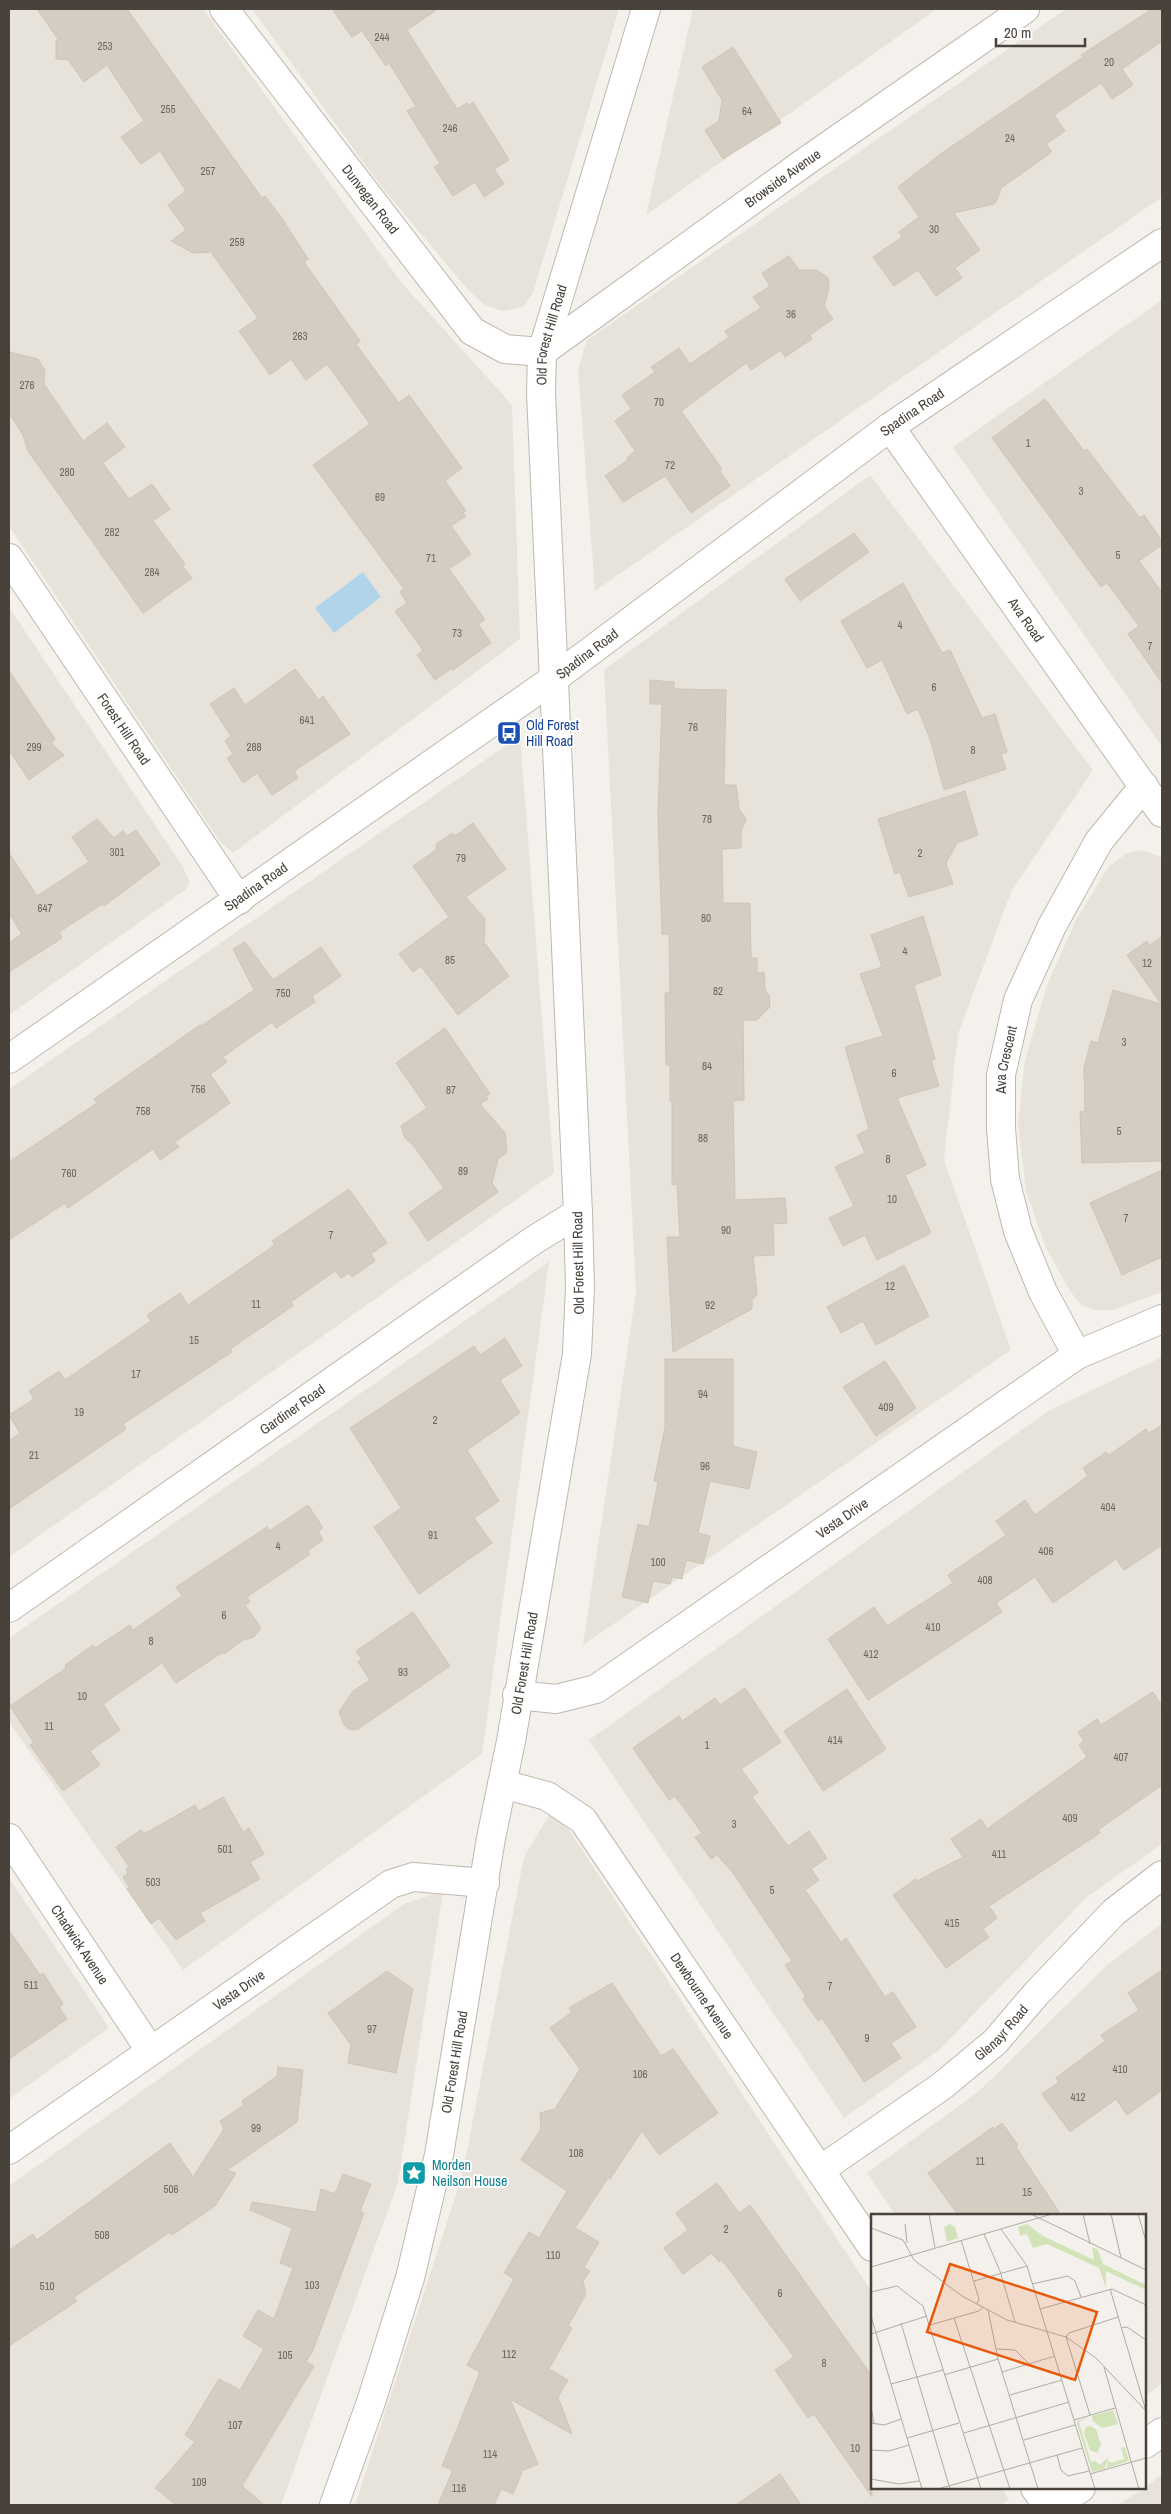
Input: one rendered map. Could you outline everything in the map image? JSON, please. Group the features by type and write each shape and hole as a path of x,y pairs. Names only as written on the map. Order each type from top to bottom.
{"street":[{"name":"Dunvegan Road","path":"224,9 472,330 505,348 542,352"},
{"name":"Old Forest Hill Road","path":"334,2505 371,2402 410,2278 439,2155 577,1354 580,1287 578,1213 552,680 541,394 542,352 646,9"},
{"name":"Browside Avenue","path":"542,352 802,164 1025,9"},
{"name":"Spadina Road","path":"9,1059 552,680 890,426 1162,243"},
{"name":"Ava Road","path":"890,426 1162,812"},
{"name":"Forest Hill Road","path":"9,558 239,900"},
{"name":"Ava Crescent","path":"1077,1355 1043,1292 1018,1231 1005,1179 1001,1128 1001,1076 1018,1000 1052,926 1099,841 1144,786"},
{"name":"Gardiner Road","path":"9,1608 526,1246 578,1213"},
{"name":"Vesta Drive","path":"517,1695 556,1699 596,1689 1077,1355 1162,1319"},
{"name":"Dewbourne Avenue","path":"502,1784 547,1796 583,1820 871,2246"},
{"name":"Chadwick Avenue","path":"9,1838 150,2050"},
{"name":"Glenayr Road","path":"820,2170 942,2086 995,2042 1036,1994 1114,1912 1162,1875"},
{"name":"Vesta Drive","path":"9,2150 391,1884 413,1877 485,1883"},
{"path":"1146,2443 1162,2432"},
{"path":"1036,2489 1047,2505"},
{"path":"1055,2505 1079,2489"}],"shaded area":[{"path":"9,9 203,9 401,282 512,405 520,639 233,853 221,843 9,526"},
{"path":"252,9 619,9 533,293 523,307 503,311 485,305 469,291 380,185"},
{"path":"693,9 937,9 646,215"},
{"path":"1066,9 1162,9 1162,197 595,591 578,369 587,340"},
{"path":"1162,300 1162,747 953,447"},
{"path":"870,475 1093,770 1011,892 958,1034 944,1160 1011,1350 583,1645 636,1292 604,670"},
{"path":"9,607 183,867 190,882 185,890 9,1015"},
{"path":"520,736 554,1173 9,1557 9,1089"},
{"path":"1143,850 1162,858 1162,1292 1113,1310 1095,1310 1081,1305 1070,1291 1046,1248 1026,1191 1018,1124 1025,1060 1047,985 1077,918 1109,866 1127,853"},
{"path":"549,1262 482,1754 183,1970 9,1722 9,1638"},
{"path":"1162,1357 1162,1844 1087,1897 939,2050 844,2118 589,1740 1048,1411"},
{"path":"554,1807 871,2290 871,2489 1002,2489 1009,2499 1001,2505 355,2505 462,2176 524,1857"},
{"path":"9,1878 109,2028 9,2099"},
{"path":"443,1891 398,2183 281,2505 9,2505 9,2186 404,1904"},
{"path":"1162,1924 1162,2384 1146,2395 1146,2214 894,2214 867,2173 979,2091 1107,1965"},
{"path":"1162,2474 1162,2505 1117,2505 1146,2489"}],"water":[{"path":"363,572 381,597 334,633 315,608"}],"building":[{"path":"37,9 127,9 262,198 265,196 281,217 308,259 304,262 360,341 356,344 399,403 409,395 462,468 445,481 466,511 463,513 466,516 451,526 471,554 449,569 485,620 478,624 491,643 453,670 452,668 435,680 417,655 423,650 395,611 407,603 400,592 404,589 313,465 370,424 327,364 306,380 291,359 270,375 239,331 258,318 211,252 193,253 171,241 186,230 168,205 186,191 160,151 141,164 121,137 144,121 107,65 84,82 68,60 56,59 56,41 58,39"},
{"path":"332,9 438,9 407,30 457,109 473,102 509,160 494,169 504,184 484,197 475,182 453,196 434,167 440,163 407,111 416,106 389,63 386,66 362,31 352,37"},
{"path":"1152,9 1162,9 1162,41 1122,69 1133,85 1112,99 1101,83 1054,115 1065,131 1046,144 1052,152 1001,188 994,204 954,213 980,250 955,268 962,278 936,296 918,270 894,286 873,257 902,237 899,232 919,217 898,187 942,153 1083,57 1081,55"},
{"path":"733,47 781,123 723,159 705,130 719,121 722,100 702,67"},
{"path":"789,256 799,270 817,270 828,278 829,288 824,306 833,319 810,335 812,339 785,357 781,350 751,370 746,363 681,411 722,469 720,471 730,486 691,513 665,476 623,502 605,476 628,460 627,458 635,451 615,421 631,409 622,395 655,372 651,367 679,348 690,364 729,337 725,331 761,308 753,297 770,286 762,273"},
{"path":"9,352 38,359 45,371 44,384 83,441 107,423 125,447 103,463 129,499 152,484 170,509 153,521 185,564 182,566 192,578 143,613 28,451 23,435 9,413"},
{"path":"1045,399 1084,451 1087,449 1140,518 1144,515 1162,541 1162,545 1139,561 1162,593 1162,683 1128,634 1139,626 1107,583 1101,587 992,438"},
{"path":"854,533 869,552 800,601 785,579"},
{"path":"903,583 942,653 950,650 982,718 995,714 1007,752 1001,754 1006,769 944,790 930,739 918,709 907,714 882,660 867,668 841,621"},
{"path":"295,669 319,700 323,696 350,734 294,771 298,778 272,795 257,773 243,783 227,758 233,754 225,741 231,736 210,704 234,688 245,705"},
{"path":"9,671 55,739 51,743 64,755 29,780 9,750"},
{"path":"650,680 674,682 674,689 726,690 724,785 736,785 739,809 746,819 741,832 741,848 722,849 723,903 750,903 751,958 757,958 757,973 764,972 765,990 769,995 770,1007 757,1020 743,1020 744,1100 733,1101 735,1200 785,1198 787,1223 773,1224 774,1255 753,1256 757,1294 752,1300 752,1309 673,1352 667,1237 680,1237 677,1184 672,1185 670,1065 666,1065 665,993 670,993 669,934 662,934 658,814 662,704 650,704"},
{"path":"965,791 978,835 957,843 946,863 953,884 909,897 900,872 895,874 878,819"},
{"path":"97,819 114,838 123,831 127,836 136,830 160,864 104,906 102,904 59,932 62,938 9,972 9,943 22,934 9,913 9,853 37,896 89,862 72,837"},
{"path":"473,823 506,869 466,897 485,919 484,942 509,976 458,1015 421,966 413,972 399,954 449,917 413,866 436,850 436,844 451,834 456,835"},
{"path":"923,916 941,975 914,985 935,1059 931,1060 939,1086 897,1098 926,1165 905,1175 931,1233 877,1260 865,1235 843,1246 829,1218 854,1206 835,1167 865,1153 857,1135 869,1129 845,1047 883,1036 860,974 882,967 871,935"},
{"path":"1162,936 1162,1161 1082,1163 1080,1112 1085,1111 1084,1068 1091,1041 1098,1043 1113,990 1161,1004 1127,955 1147,941 1149,946"},
{"path":"245,942 273,980 321,947 341,976 312,996 315,1002 276,1028 272,1022 223,1057 227,1062 210,1074 230,1103 175,1142 179,1147 160,1160 153,1149 68,1208 65,1203 9,1240 9,1162 97,1103 94,1099 254,990 233,949"},
{"path":"445,1028 490,1094 486,1096 488,1099 480,1104 505,1133 507,1152 498,1159 492,1183 498,1192 428,1241 409,1213 444,1188 416,1149 405,1138 401,1126 427,1108 396,1063"},
{"path":"1162,1170 1162,1257 1122,1275 1090,1203"},
{"path":"349,1189 387,1243 371,1254 375,1261 352,1277 349,1273 341,1278 335,1271 291,1302 293,1306 230,1349 232,1352 123,1424 126,1429 9,1509 9,1441 20,1433 9,1415 34,1399 29,1391 59,1371 65,1380 151,1321 147,1315 180,1293 188,1305 275,1245 272,1241"},
{"path":"904,1265 929,1316 876,1345 863,1321 841,1333 827,1307"},
{"path":"505,1338 522,1366 500,1380 520,1413 467,1450 499,1501 474,1518 492,1543 419,1594 374,1527 401,1508 350,1428 474,1346 480,1355"},
{"path":"665,1359 733,1359 733,1446 757,1452 749,1489 710,1481 698,1533 710,1536 703,1564 686,1560 682,1579 672,1577 670,1584 653,1581 648,1603 622,1597 638,1524 649,1527 658,1482 654,1481 665,1428"},
{"path":"885,1361 916,1408 876,1436 843,1387"},
{"path":"1162,1425 1162,1545 1124,1570 1116,1559 1053,1603 1035,1577 996,1603 1002,1612 868,1700 828,1639 874,1607 887,1626 953,1583 948,1575 1006,1535 996,1521 1025,1500 1035,1515 1088,1476 1083,1468 1106,1452 1109,1455 1146,1429 1149,1433"},
{"path":"308,1505 323,1528 318,1531 323,1540 307,1551 310,1554 247,1597 250,1602 245,1605 261,1628 254,1637 243,1640 224,1654 223,1652 176,1683 162,1663 103,1704 120,1730 90,1751 100,1765 63,1791 30,1745 34,1743 10,1706 66,1668 65,1665 93,1645 95,1648 130,1625 133,1630 182,1596 176,1587 267,1527 269,1531"},
{"path":"413,1612 450,1666 358,1729 349,1730 344,1725 339,1712 353,1691 370,1680 358,1662 362,1659 356,1651"},
{"path":"745,1688 781,1742 741,1769 758,1792 752,1797 788,1846 809,1831 827,1858 811,1869 819,1880 805,1890 841,1942 846,1938 885,1997 893,1992 916,2027 891,2043 901,2058 864,2082 822,2018 818,2021 803,1999 806,1997 785,1965 792,1961 733,1873 717,1855 711,1859 695,1837 702,1833 675,1796 669,1800 633,1748 679,1716 682,1721 715,1698 720,1705"},
{"path":"847,1689 886,1749 823,1791 784,1731"},
{"path":"1153,1692 1162,1706 1162,1785 1098,1830 1100,1833 989,1906 997,1918 983,1929 989,1937 946,1968 893,1895 916,1879 917,1881 963,1857 951,1839 981,1819 987,1829 1087,1757 1079,1745 1084,1741 1078,1732 1097,1719 1101,1725"},
{"path":"223,1797 243,1832 249,1828 264,1854 250,1862 260,1879 200,1913 205,1921 176,1940 159,1918 151,1924 127,1889 129,1887 123,1877 128,1873 126,1869 129,1867 116,1847 141,1830 144,1834 195,1805 199,1811"},
{"path":"9,1930 40,1975 43,1973 63,2004 59,2007 67,2019 9,2059"},
{"path":"1162,1970 1162,2090 1127,2115 1116,2099 1070,2132 1042,2094 1059,2082 1056,2078 1105,2041 1101,2035 1139,2010 1128,1993"},
{"path":"387,1971 413,1989 396,2073 348,2063 351,2045 328,2013"},
{"path":"612,1983 661,2056 673,2049 718,2113 659,2155 642,2131 575,2228 599,2242 584,2267 590,2271 583,2281 586,2294 568,2326 572,2328 549,2369 568,2380 558,2397 572,2434 510,2399 538,2464 523,2470 513,2494 501,2489 494,2505 438,2505 453,2470 442,2466 480,2372 467,2365 514,2279 504,2273 529,2232 539,2238 567,2191 521,2160 541,2129 540,2113 555,2109 580,2069 550,2028 572,2012 569,2008"},
{"path":"278,2067 303,2070 297,2122 227,2170 236,2173 215,2206 172,2235 170,2232 74,2297 77,2301 9,2346 9,2250 33,2234 37,2240 170,2143 193,2177 224,2129 220,2121 244,2105 242,2101 277,2076"},
{"path":"1002,2123 1018,2145 1016,2147 1060,2214 957,2214 928,2173 993,2127 994,2129"},
{"path":"343,2174 371,2184 360,2211 364,2213 313,2350 306,2362 314,2366 242,2486 264,2505 176,2505 155,2488 195,2442 185,2435 219,2379 240,2390 264,2349 243,2336 258,2310 274,2319 293,2268 280,2263 292,2228 250,2210 252,2202 316,2212 321,2189 335,2194"},
{"path":"717,2183 739,2213 750,2205 871,2375 872,2497 814,2414 808,2418 775,2370 794,2357 722,2260 719,2262 712,2253 683,2274 664,2248 688,2230 676,2213"},
{"path":"780,2474 801,2505 736,2505"}],"place":[{"name":"Old Forest Hill Road","path":"509,733"},
{"name":"Morden Neilson House","path":"414,2173"}]}
